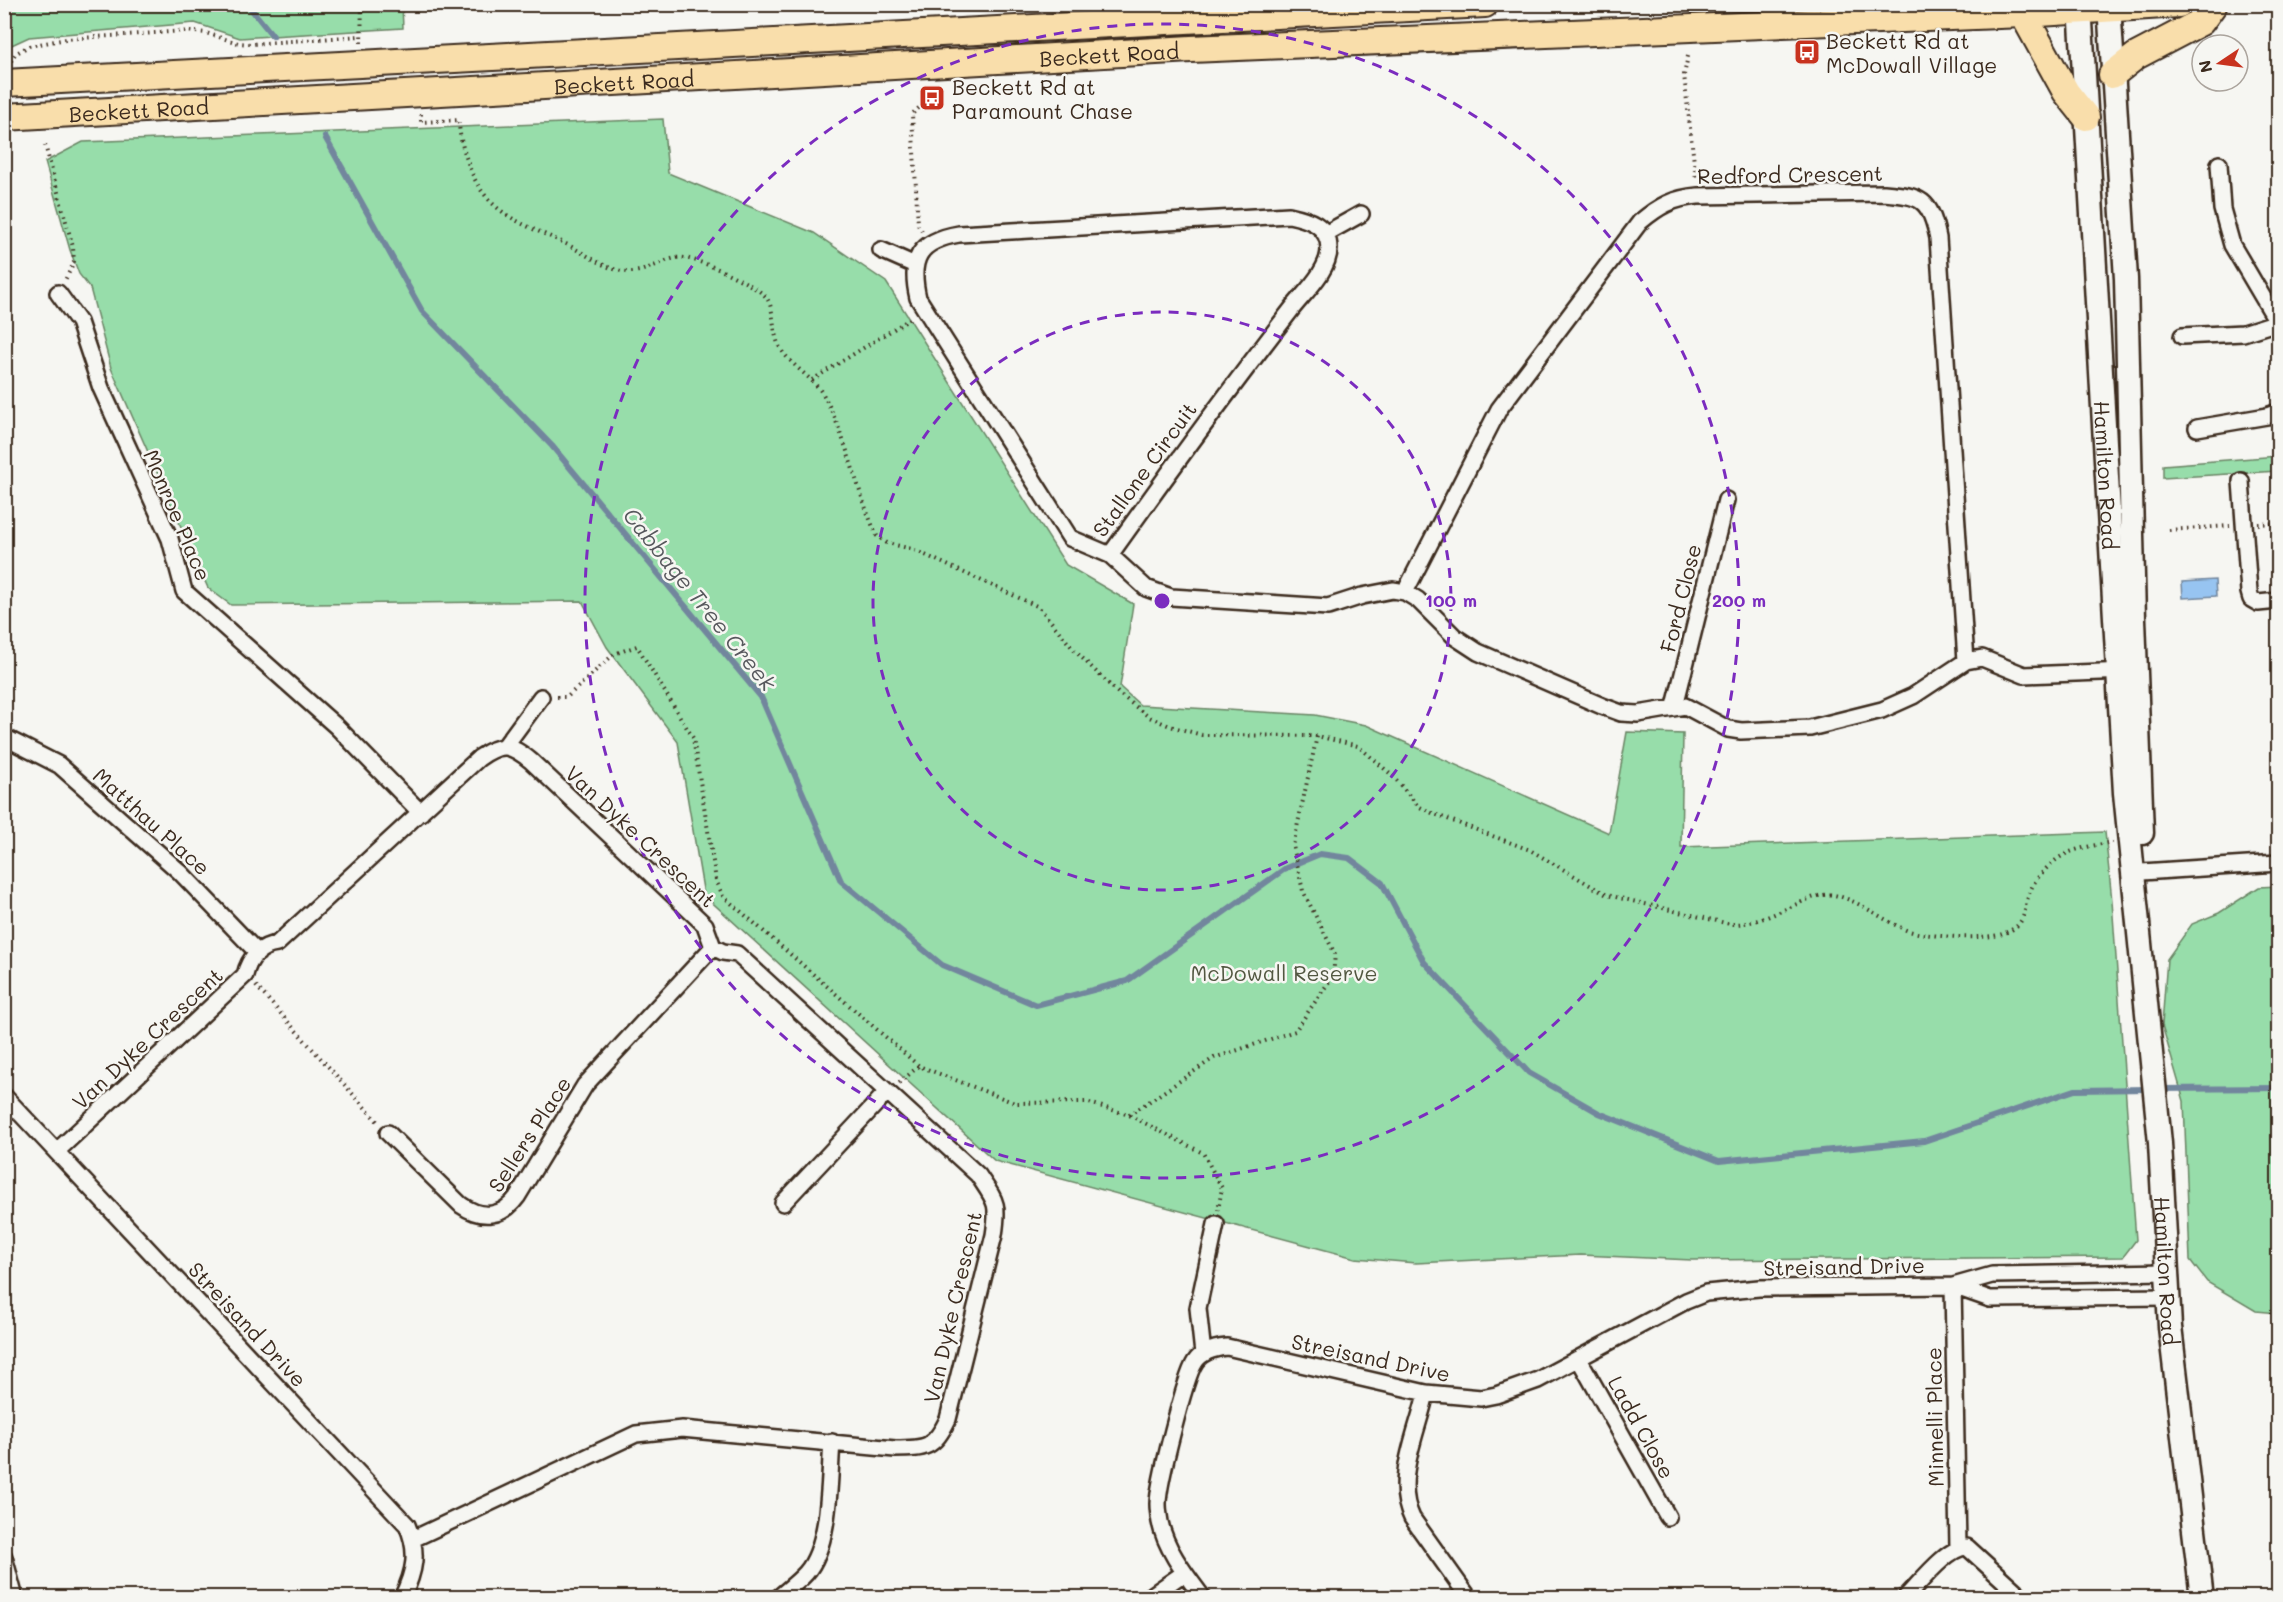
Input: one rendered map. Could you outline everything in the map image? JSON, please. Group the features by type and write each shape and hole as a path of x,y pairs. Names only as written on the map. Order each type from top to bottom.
{"main road":[{"name":"Beckett Road","path":"4,83 1485,4"},
{"name":"Beckett Road","path":"4,117 1191,49 2023,14 2080,7 2179,4"},
{"path":"2112,75 2136,56 2201,22 2214,4"},
{"name":"Hamilton Road","path":"2109,6 2126,279 2125,793 2160,1143 2168,1297 2177,1395 2202,1598"},
{"name":"Hamilton Road","path":"2080,7 2101,352 2126,671 2142,792 2142,945"},
{"path":"2023,14 2066,92 2086,117"}],"street":[{"path":"2182,336 2243,333 2278,322 2232,245 2223,209 2219,164"},
{"name":"Redford Crescent","path":"1405,592 1499,409 1640,222 1658,207 1678,198 1698,196 1884,193 1912,195 1926,204 1934,219 1938,238 1966,661"},
{"path":"880,250 915,265 920,252 930,242 938,237 958,234 1289,215 1309,219 1322,228 1325,234 1361,214"},
{"name":"Stallone Circuit","path":"915,265 913,276 918,298 1006,433 1061,526 1070,538 1110,555 1224,396 1318,275 1329,251 1325,234"},
{"name":"Monroe Place","path":"58,293 79,322 101,388 170,539 184,591 337,727 421,813"},
{"path":"2198,428 2278,412"},
{"path":"2241,481 2251,599 2258,603 2278,601"},
{"name":"Ford Close","path":"1675,706 1726,500"},
{"path":"1110,555 1146,588 1171,597 1328,607 1382,592 1405,592 1418,600 1455,638 1478,652 1602,706 1621,713 1638,714 1685,706 1734,730 1810,728 1882,710 1913,696 1966,661 1982,658 2024,675 2126,671"},
{"name":"Van Dyke Crescent","path":"505,746 541,697"},
{"name":"Matthau Place","path":"4,737 59,765 180,872 258,953"},
{"name":"Van Dyke Crescent","path":"57,1151 245,975 247,962 265,945 277,944 479,758 492,749 505,746 516,749 531,761 705,924 713,947 723,952 737,954 978,1175 995,1200 998,1210 948,1419 938,1440 917,1449 682,1429 654,1430 636,1434 413,1539"},
{"path":"2142,872 2278,863"},
{"name":"Sellers Place","path":"388,1133 460,1205 472,1213 483,1215 502,1212 517,1197 585,1085 713,947"},
{"path":"783,1203 886,1093"},
{"name":"Streisand Drive","path":"4,1096 407,1525 413,1539 415,1567 402,1598"},
{"path":"1203,1598 1184,1573 1160,1523 1158,1503 1163,1473 1188,1377 1195,1360 1203,1354 1198,1308 1216,1224"},
{"name":"Streisand Drive","path":"1203,1354 1227,1347 1426,1393 1481,1398 1538,1380 1686,1301 1706,1293 1759,1288 1953,1286 1992,1275 2167,1272"},
{"name":"Streisand Drive","path":"1953,1286 1990,1299 2168,1297"},
{"name":"Minnelli Place","path":"1953,1286 1958,1547"},
{"name":"Ladd Close","path":"1579,1359 1668,1517"},
{"path":"1426,1393 1405,1479 1405,1504 1469,1598"},
{"path":"778,1598 807,1572 817,1555 824,1527 832,1442"},
{"path":"1905,1598 1958,1547 1967,1547 1973,1551 2023,1598"},
{"path":"4,1557 15,1598"},
{"path":"1148,1598 1184,1573"}],"path":[{"path":"362,4 360,36 362,51"},
{"path":"15,54 38,43 66,39 173,32 198,32 238,44 360,36"},
{"path":"1688,56 1684,75 1698,196"},
{"path":"930,242 918,225 912,114 922,105 936,100"},
{"path":"420,110 421,122 459,120 461,142 478,186 488,202 524,225 568,245 604,266 628,272 677,257 692,258 752,286 767,298 780,349 823,394 835,420 877,536 887,543 912,549 1039,607 1075,651 1118,693 1149,717 1202,735 1317,736 1358,746 1393,776 1418,806 1458,825 1530,850 1607,895 1730,924 1760,922 1808,900 1835,895 1916,934 1987,939 2015,928 2027,910 2031,889 2061,857 2115,841"},
{"path":"45,145 65,210 75,263 58,293"},
{"path":"812,380 925,310"},
{"path":"2169,530 2278,523"},
{"path":"541,697 567,697 614,654 637,646 693,738 716,880 723,896 919,1066 1015,1103 1086,1102 1129,1115 1203,1153 1222,1188 1216,1224"},
{"path":"1129,1115 1214,1058 1295,1031 1333,976 1335,954 1303,891 1293,846 1317,736"},
{"path":"245,975 388,1133"},
{"path":"886,1093 919,1066"}],"green space":[{"path":"4,5 402,5 403,28 240,38 195,23 29,37 5,48"},
{"name":"McDowall Reserve","path":"663,119 668,173 814,233 886,282 1066,565 1133,604 1120,687 1140,705 1315,715 1366,725 1609,833 1627,732 1683,734 1681,847 2105,832 2136,1240 2123,1257 1692,1260 1581,1255 1416,1263 1355,1258 995,1161 704,895 678,742 607,647 582,601 231,605 208,588 111,368 90,288 79,274 70,250 45,162 83,142"},
{"path":"2278,456 2278,471 2163,478 2163,465"},
{"path":"2278,886 2278,1313 2256,1311 2207,1282 2190,1260 2184,1101 2162,1025 2167,959 2192,924 2219,913 2259,887"}],"water":[{"path":"2215,580 2216,596 2183,598 2182,582"}],"waterway":[{"name":"Cabbage Tree Creek","path":"247,4 273,36"},
{"name":"Cabbage Tree Creek","path":"325,137 422,311 552,446 761,697 841,881 942,965 1036,1005 1127,981 1286,868 1320,854 1349,858 1382,883 1424,962 1529,1073 1599,1113 1719,1161 1924,1141 2075,1090 2149,1089"},
{"name":"Cabbage Tree Creek","path":"2159,1089 2278,1088"}],"place":[{"name":"Beckett Rd at McDowall Village","path":"1807,52"},
{"name":"Beckett Rd at Paramount Chase","path":"932,98"}]}
